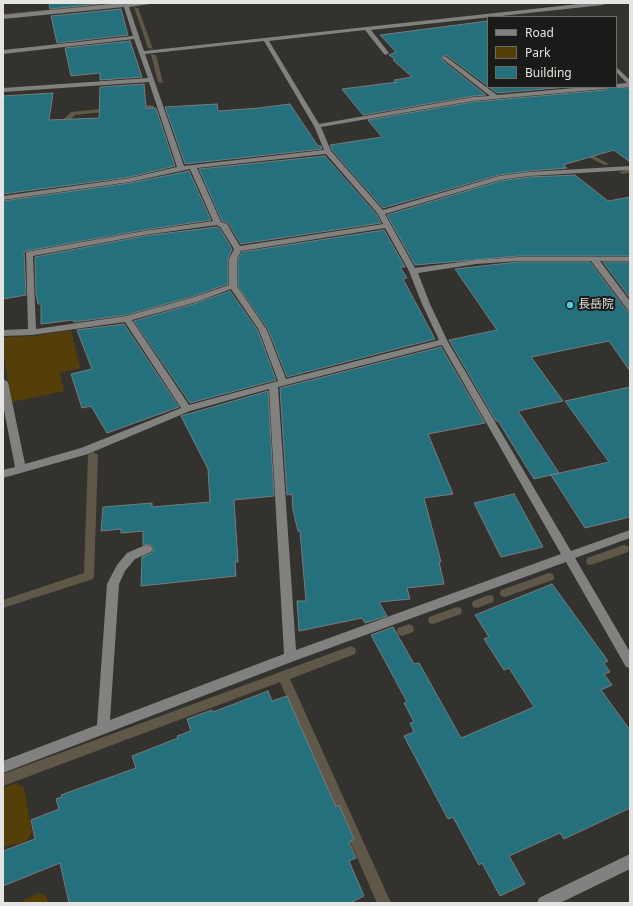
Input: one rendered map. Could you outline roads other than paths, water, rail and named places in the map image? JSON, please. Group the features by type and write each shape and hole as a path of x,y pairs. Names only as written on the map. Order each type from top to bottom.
{"street":[{"path":"3,17 126,4 154,3"},
{"path":"548,3 557,10"},
{"path":"497,16 557,10 603,3"},
{"path":"126,4 181,168"},
{"path":"142,53 487,17"},
{"path":"367,29 386,53"},
{"path":"3,52 137,37"},
{"path":"266,40 317,126 328,152 381,213 413,271 426,304 444,342 630,664"},
{"path":"445,58 496,97"},
{"path":"617,70 630,84"},
{"path":"3,90 151,80"},
{"path":"617,86 630,84"},
{"path":"317,126 473,99 594,88"},
{"path":"3,198 130,180 181,168 328,152"},
{"path":"193,167 218,222 224,226 238,249"},
{"path":"381,213 499,178 529,174 630,168"},
{"path":"32,332 29,254 144,233 218,222"},
{"path":"238,249 388,225"},
{"path":"238,249 233,259 233,286 263,330 278,383 290,657"},
{"path":"593,258 630,307"},
{"path":"413,271 476,262 518,259 630,259"},
{"path":"3,332 32,332 127,319 194,300 233,286"},
{"path":"127,319 187,409"},
{"path":"3,474 84,451 187,409 278,383 444,342"},
{"path":"3,382 21,469"},
{"path":"3,767 290,657 568,558 630,534"},
{"path":"103,729 113,584 121,568 131,556 148,549"},
{"path":"544,903 630,861"}],"waterway":[{"path":"3,15 114,4"},
{"path":"136,8 151,48"},
{"path":"153,55 161,82"},
{"path":"135,108 152,107"},
{"path":"63,130 67,119 73,113 110,110"},
{"path":"581,151 606,164"},
{"path":"622,172 630,171"},
{"path":"3,604 89,576 93,455"},
{"path":"591,561 624,549"},
{"path":"505,593 549,577"},
{"path":"477,604 489,599"},
{"path":"433,620 457,611"},
{"path":"402,631 409,629"},
{"path":"283,676 351,651"},
{"path":"3,780 283,676"},
{"path":"283,676 384,903"}],"place":[{"name":"長岳院","path":"570,305"}]}
